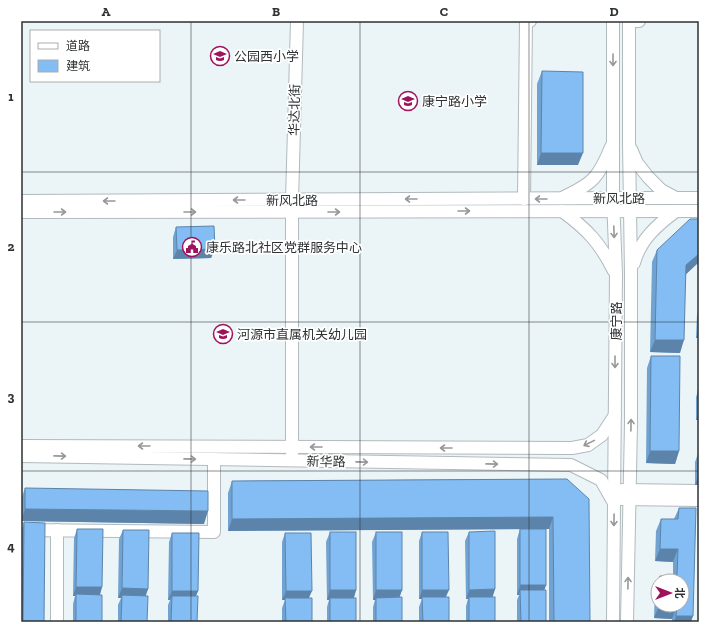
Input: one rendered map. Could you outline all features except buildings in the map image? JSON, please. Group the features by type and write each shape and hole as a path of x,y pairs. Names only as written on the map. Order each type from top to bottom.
{"street":[{"name":"华达北街","path":"289,21 289,206"},
{"name":"华达北街","path":"289,206 297,21"},
{"path":"524,199 526,21 530,21"},
{"name":"康宁路","path":"613,622 616,274 613,198 614,21"},
{"path":"629,21 639,21"},
{"name":"康宁路","path":"627,622 631,424 629,21"},
{"name":"新风北路","path":"562,198 580,189 594,178 605,161 613,142"},
{"name":"新风北路","path":"629,143 637,163 648,177 661,190 676,198"},
{"name":"新风北路","path":"21,212 562,198 699,198"},
{"name":"新风北路","path":"21,201 562,211 699,211"},
{"path":"289,206 289,460"},
{"path":"562,211 579,224 594,239 607,256 616,274"},
{"path":"631,274 637,252 648,236 676,211"},
{"name":"新华路","path":"21,446 572,448 588,445 602,435 615,415"},
{"name":"新华路","path":"21,456 571,465 601,480 614,497"},
{"path":"21,530 214,532 214,459"},
{"path":"614,497 699,491"},
{"path":"629,495 699,500"},
{"path":"57,530 57,622"}],"place":[{"name":"公园西小学","path":"220,56"},
{"name":"康宁路小学","path":"408,101"},
{"name":"康乐路北社区党群服务中心","path":"192,247"},
{"name":"河源市直属机关幼儿园","path":"223,334"}]}
